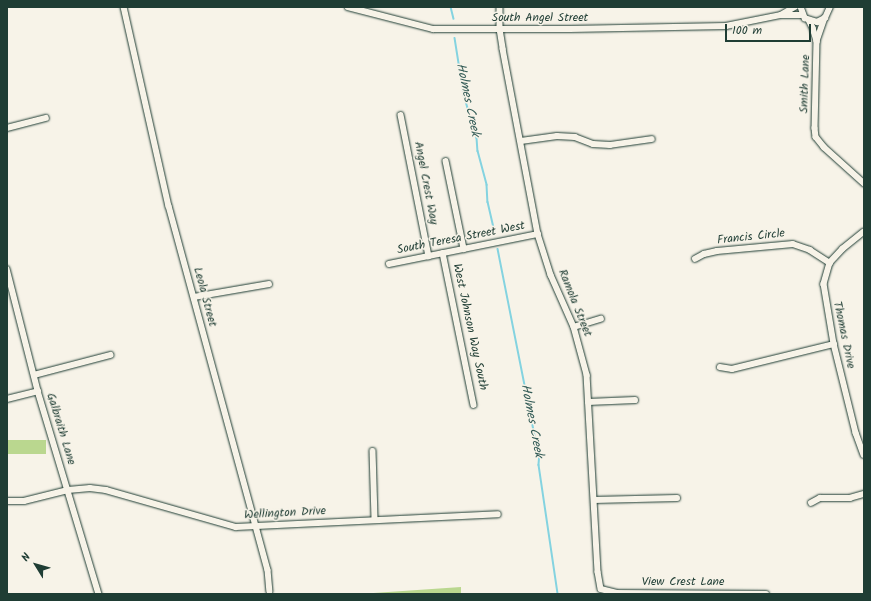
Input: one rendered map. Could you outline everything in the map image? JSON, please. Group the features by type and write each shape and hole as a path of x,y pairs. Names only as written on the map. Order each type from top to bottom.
{"street":[{"name":"Leola Street","path":"124,7 169,206 268,570 270,591"},
{"name":"South Angel Street","path":"348,7 433,29 726,26 781,16 803,15"},
{"name":"Ramola Street","path":"500,7 500,29 538,234 551,275 574,328 587,374 598,572 602,589"},
{"name":"South Angel Street","path":"781,16 795,7"},
{"path":"801,7 803,15 809,20 817,22 825,18"},
{"name":"Smith Lane","path":"830,7 818,41 816,137 824,147 864,183"},
{"name":"Smith Lane","path":"809,20 814,28 818,41"},
{"name":"Angel Crest Way","path":"401,115 429,256"},
{"path":"7,128 46,118"},
{"path":"521,141 557,136 575,138 593,144 610,144 652,139"},
{"path":"446,160 464,249"},
{"name":"Thomas Drive","path":"864,232 843,249 830,263 824,284 834,344 856,433 864,455"},
{"name":"South Teresa Street West","path":"389,264 538,234"},
{"name":"Francis Circle","path":"695,259 704,254 717,251 793,244 810,250 830,263"},
{"name":"West Johnson Way South","path":"443,253 474,405"},
{"name":"Galbraith Lane","path":"7,269 38,391 99,594"},
{"path":"194,297 269,284"},
{"path":"574,328 601,319"},
{"path":"720,367 732,369 834,344"},
{"path":"34,375 110,354"},
{"path":"7,399 38,391"},
{"path":"588,402 635,400"},
{"path":"373,451 375,520"},
{"name":"Wellington Drive","path":"7,502 24,501 68,490 90,488 106,490 236,527 498,514"},
{"path":"811,503 820,498 850,498 864,494"},
{"path":"594,500 677,498"},
{"name":"View Crest Lane","path":"602,589 617,593 766,594"}],"green space":[{"path":"7,440 46,440 46,454 7,454"},
{"path":"461,587 461,594 359,594"}],"waterway":[{"name":"Holmes Creek","path":"451,7 454,19"},
{"name":"Holmes Creek","path":"455,38 464,95 477,138 478,151 487,185 488,202 495,233"},
{"name":"Holmes Creek","path":"498,249 536,441 540,453 539,465 558,594"}]}
